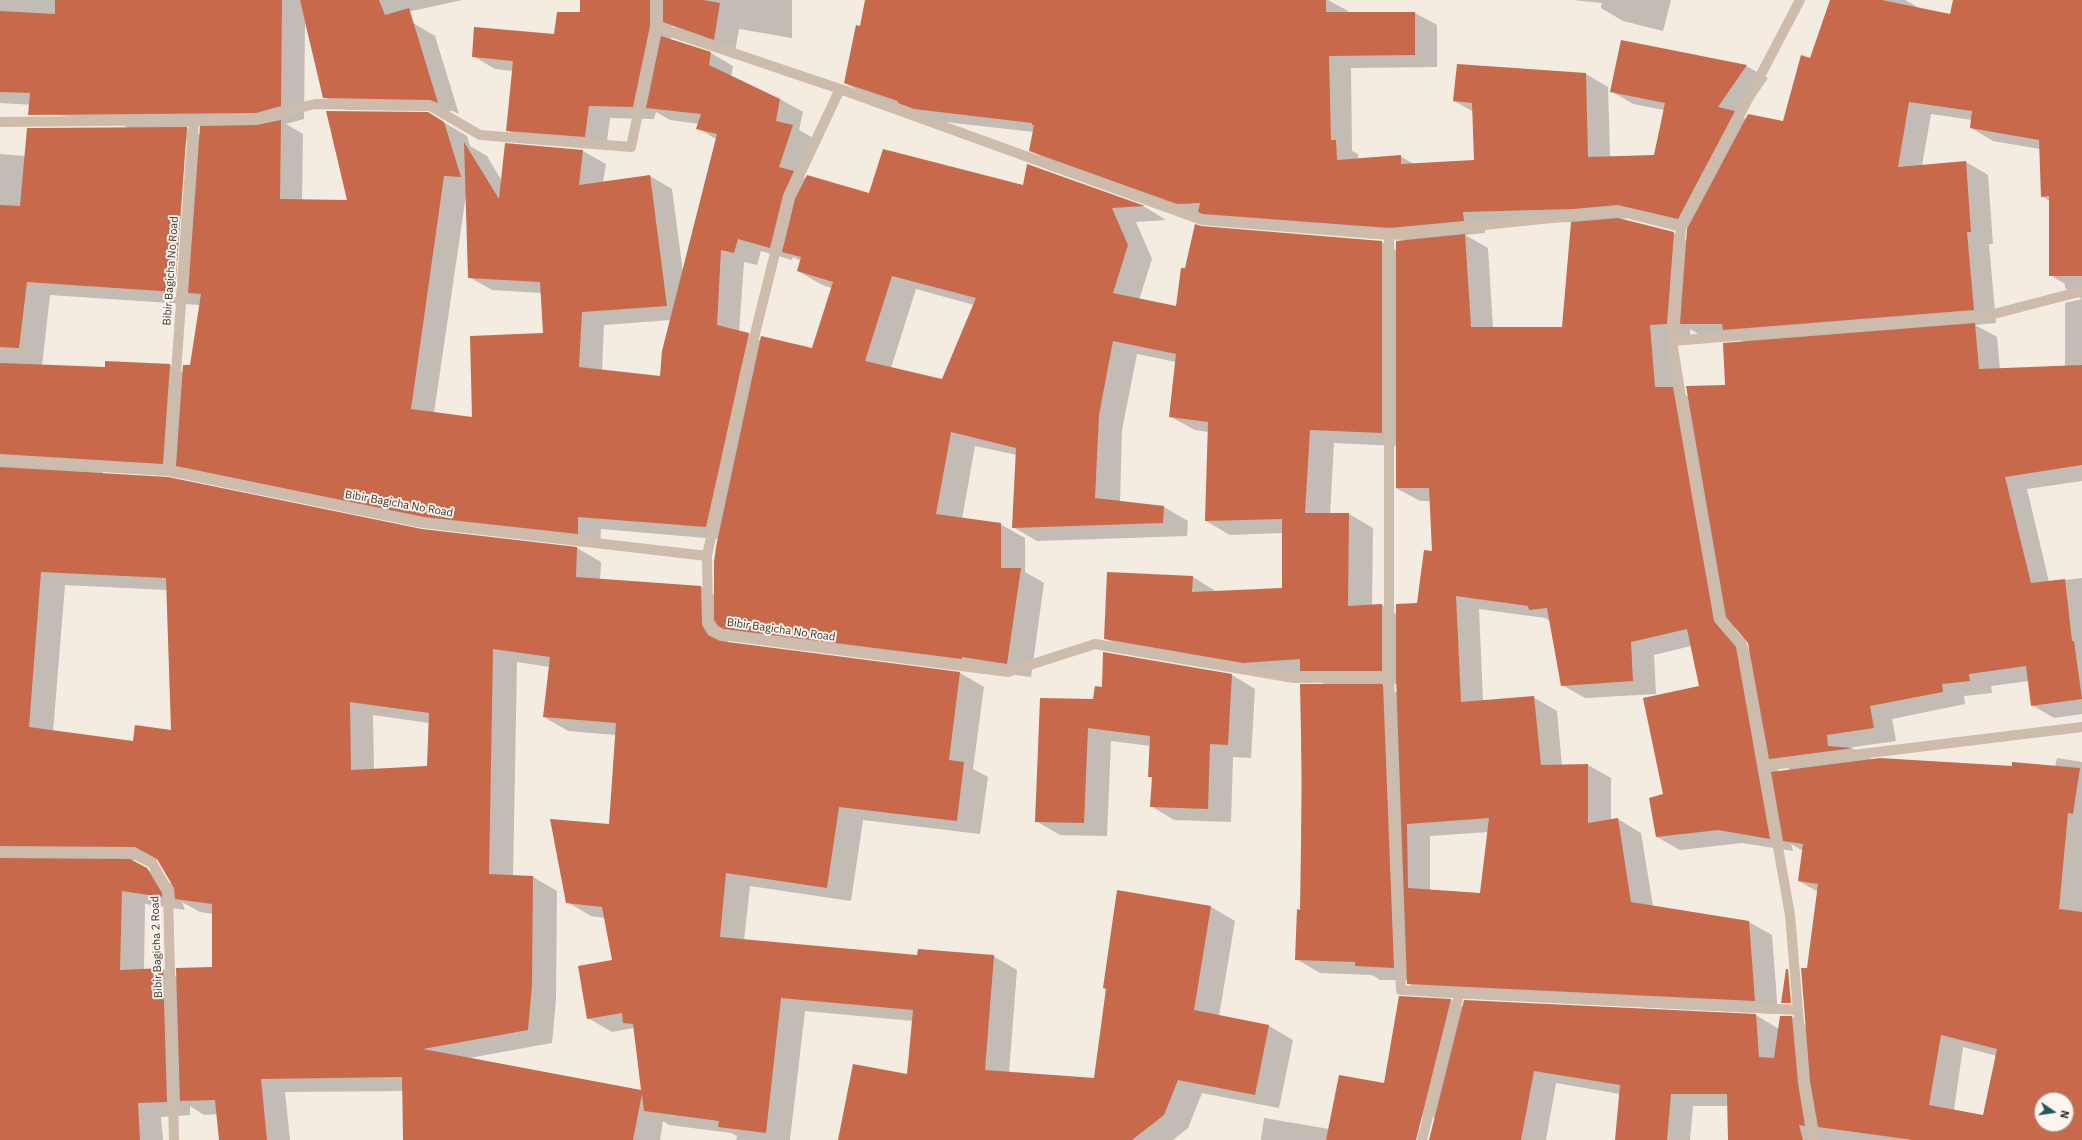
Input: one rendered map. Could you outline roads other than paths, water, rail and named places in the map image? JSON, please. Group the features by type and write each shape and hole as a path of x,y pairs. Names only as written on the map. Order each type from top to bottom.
{"street":[{"path":"0,122 257,119 315,104 430,106 480,135 631,147 656,27 657,0"},
{"path":"1800,0 1681,227 1672,341 1697,495 1720,620 1742,644 1790,915 1804,1082 1814,1140"},
{"path":"656,27 840,89 1202,220 1389,235 1618,211 1681,227"},
{"path":"707,556 745,374 789,197 840,89"},
{"name":"Bibir Bagicha No Road","path":"194,120 169,471 423,523 707,556 708,622 713,631 722,635 1008,672 1095,644 1294,678 1389,677"},
{"path":"1389,235 1389,677 1401,990 1798,1010"},
{"path":"1672,341 1986,316 2082,291"},
{"path":"0,460 169,471"},
{"path":"1763,766 2082,727"},
{"name":"Bibir Bagicha 2 Road","path":"0,852 132,853 152,862 168,891 174,1140"},
{"path":"1422,1140 1459,994"}]}
